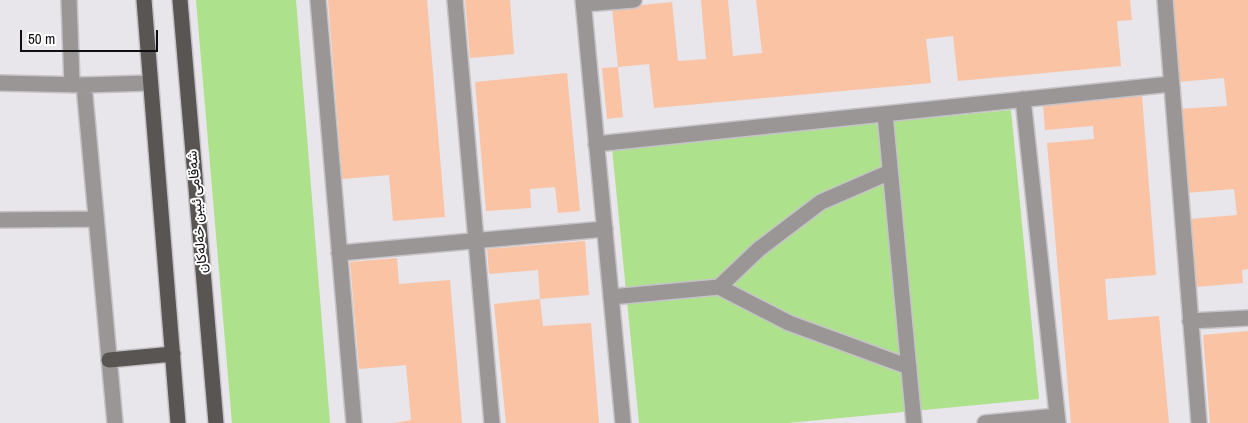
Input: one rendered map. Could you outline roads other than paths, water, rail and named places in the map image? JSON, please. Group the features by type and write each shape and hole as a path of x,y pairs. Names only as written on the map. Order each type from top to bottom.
{"main road":[{"path":"144,0 178,423"},
{"name":"شەقامی ئیبن خەلەکان","path":"180,0 216,423"},
{"path":"109,360 173,354"}],"street":[{"path":"69,0 96,219 115,423"},
{"path":"318,0 354,423"},
{"path":"455,0 492,423"},
{"path":"623,423 584,2 634,0"},
{"path":"1165,0 1199,423"},
{"path":"0,83 78,85 150,83"},
{"path":"596,144 1172,84"},
{"path":"986,423 1058,419 1023,99"},
{"path":"885,114 914,423"},
{"path":"719,287 760,249 821,202 890,172"},
{"path":"0,220 96,219"},
{"path":"339,253 605,229"},
{"path":"611,297 719,287 789,323 909,367"},
{"path":"1190,321 1248,318"}]}
